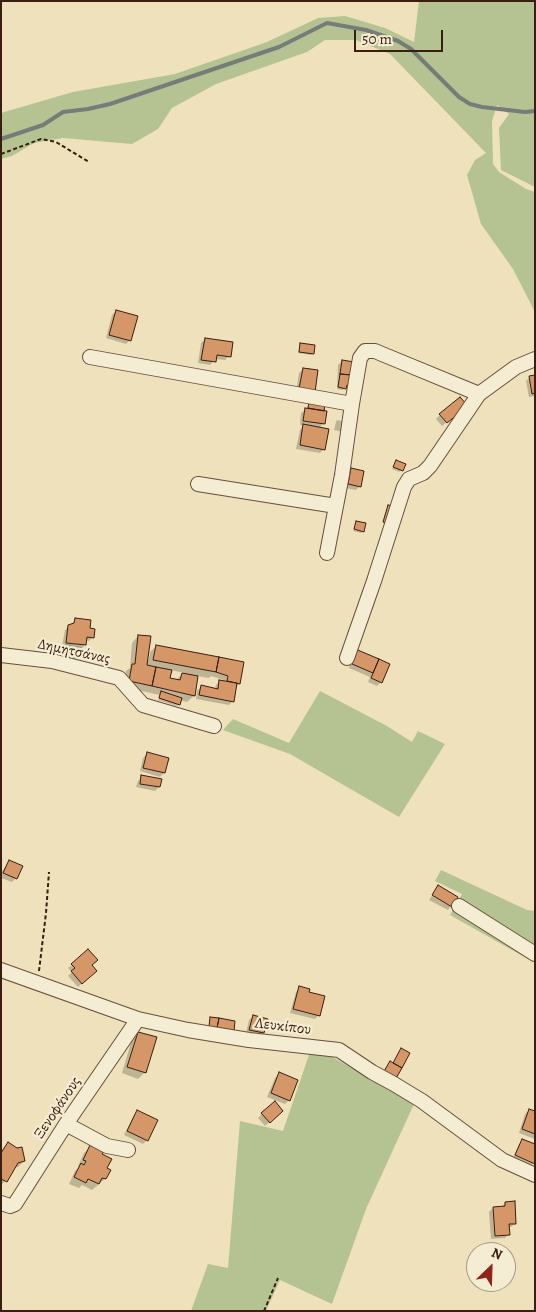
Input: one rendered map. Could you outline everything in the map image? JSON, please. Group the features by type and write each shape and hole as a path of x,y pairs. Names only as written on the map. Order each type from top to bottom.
{"street":[{"path":"327,553 360,358 365,351 382,354 479,394"},
{"path":"90,357 352,404"},
{"path":"346,658 404,487 409,479 422,473 430,466 479,394 516,367 535,359"},
{"path":"198,484 336,506"},
{"name":"Δημητσάνας","path":"1,655 52,661 119,678 143,705 214,726"},
{"path":"459,906 535,954"},
{"name":"Λευκίπου","path":"1,970 82,1001 138,1019 188,1030 249,1040 339,1050 422,1102 496,1156 535,1176"},
{"name":"Ξενοφάνους","path":"1,1204 10,1206 15,1204 66,1124 138,1019"},
{"path":"66,1124 106,1146 128,1150"}],"path":[{"path":"1,154 41,139 56,142 89,162"},
{"path":"38,983 49,872"},
{"path":"264,1311 278,1278"}],"green space":[{"path":"419,1 535,1 535,187 501,170 499,128 509,114 497,105 492,121 493,164 499,172 526,189 535,192 535,312 513,269 481,224 467,175 475,160 486,153 390,54 356,40 325,40 307,52 216,84 172,108 158,129 132,144 63,138 34,143 12,156 1,159 1,113 73,92 175,74 267,42 318,18 345,16 385,28 414,42"},
{"path":"66,644 82,647 75,661 60,656"},
{"path":"320,691 387,726 412,742 418,731 445,744 399,817 290,754 223,730 233,719 289,743"},
{"path":"441,870 527,910 535,911 535,963 450,915 462,894 435,881"},
{"path":"310,1052 329,1055 414,1104 366,1209 332,1304 280,1280 266,1311 191,1311 208,1264 228,1268 240,1121 283,1131"}],"building":[{"path":"116,310 138,316 131,341 109,335"},
{"path":"205,338 233,342 231,357 217,355 216,362 201,360"},
{"path":"300,343 315,345 314,354 299,352"},
{"path":"342,360 354,362 352,375 340,374"},
{"path":"303,368 318,370 315,392 299,389"},
{"path":"340,374 352,375 350,385 347,385 346,389 338,387"},
{"path":"535,375 535,393 532,394 529,376"},
{"path":"460,397 468,406 447,423 439,414"},
{"path":"309,401 325,404 324,411 308,408"},
{"path":"305,408 327,411 325,424 303,421"},
{"path":"303,424 329,429 325,450 300,445"},
{"path":"396,460 406,464 403,471 393,467"},
{"path":"351,468 364,471 361,487 348,484"},
{"path":"388,505 393,506 388,524 383,522"},
{"path":"356,521 366,523 364,532 354,529"},
{"path":"75,618 91,620 90,628 95,629 94,638 87,637 86,645 66,643 68,625 74,623"},
{"path":"138,635 151,636 147,665 156,667 152,686 129,681 132,664 135,664"},
{"path":"156,645 219,657 216,672 153,660"},
{"path":"353,648 379,659 373,673 352,664 354,658 350,656"},
{"path":"219,657 244,662 240,684 227,681 228,676 216,672"},
{"path":"379,659 390,664 382,683 371,678"},
{"path":"156,667 172,670 170,678 180,680 182,673 198,676 195,696 152,686"},
{"path":"219,680 237,683 234,702 199,695 201,685 218,689"},
{"path":"161,691 182,698 180,705 159,698"},
{"path":"147,752 169,758 165,773 143,768"},
{"path":"141,775 162,779 160,787 140,784"},
{"path":"9,860 23,866 17,879 3,873"},
{"path":"438,885 458,897 452,907 432,895"},
{"path":"88,949 98,960 92,965 97,971 82,984 71,971 75,968 71,964"},
{"path":"299,986 310,989 309,992 325,996 320,1016 293,1009"},
{"path":"253,1015 268,1019 264,1033 249,1030"},
{"path":"210,1017 219,1018 217,1028 209,1027"},
{"path":"219,1018 235,1021 234,1031 217,1028"},
{"path":"138,1032 157,1037 146,1073 127,1067"},
{"path":"401,1048 410,1053 402,1068 393,1063"},
{"path":"390,1061 402,1068 395,1080 383,1073"},
{"path":"279,1072 298,1080 290,1101 271,1093"},
{"path":"275,1101 283,1111 270,1123 261,1113"},
{"path":"529,1109 535,1111 535,1134 522,1129"},
{"path":"137,1110 158,1120 148,1141 127,1131"},
{"path":"522,1139 535,1144 535,1164 515,1155"},
{"path":"8,1142 17,1148 22,1147 25,1161 18,1163 7,1182 1,1179 1,1153"},
{"path":"90,1145 104,1151 102,1154 112,1159 107,1168 111,1170 106,1179 102,1178 99,1184 88,1179 86,1183 74,1177 81,1163 84,1165 86,1161 83,1160"},
{"path":"515,1201 516,1224 509,1224 510,1235 495,1236 493,1207 505,1206 505,1202"}],"waterway":[{"path":"1,139 43,125 63,112 110,104 279,47 327,23 366,30 398,41 411,49 459,97 470,104 525,112 535,111"}]}
